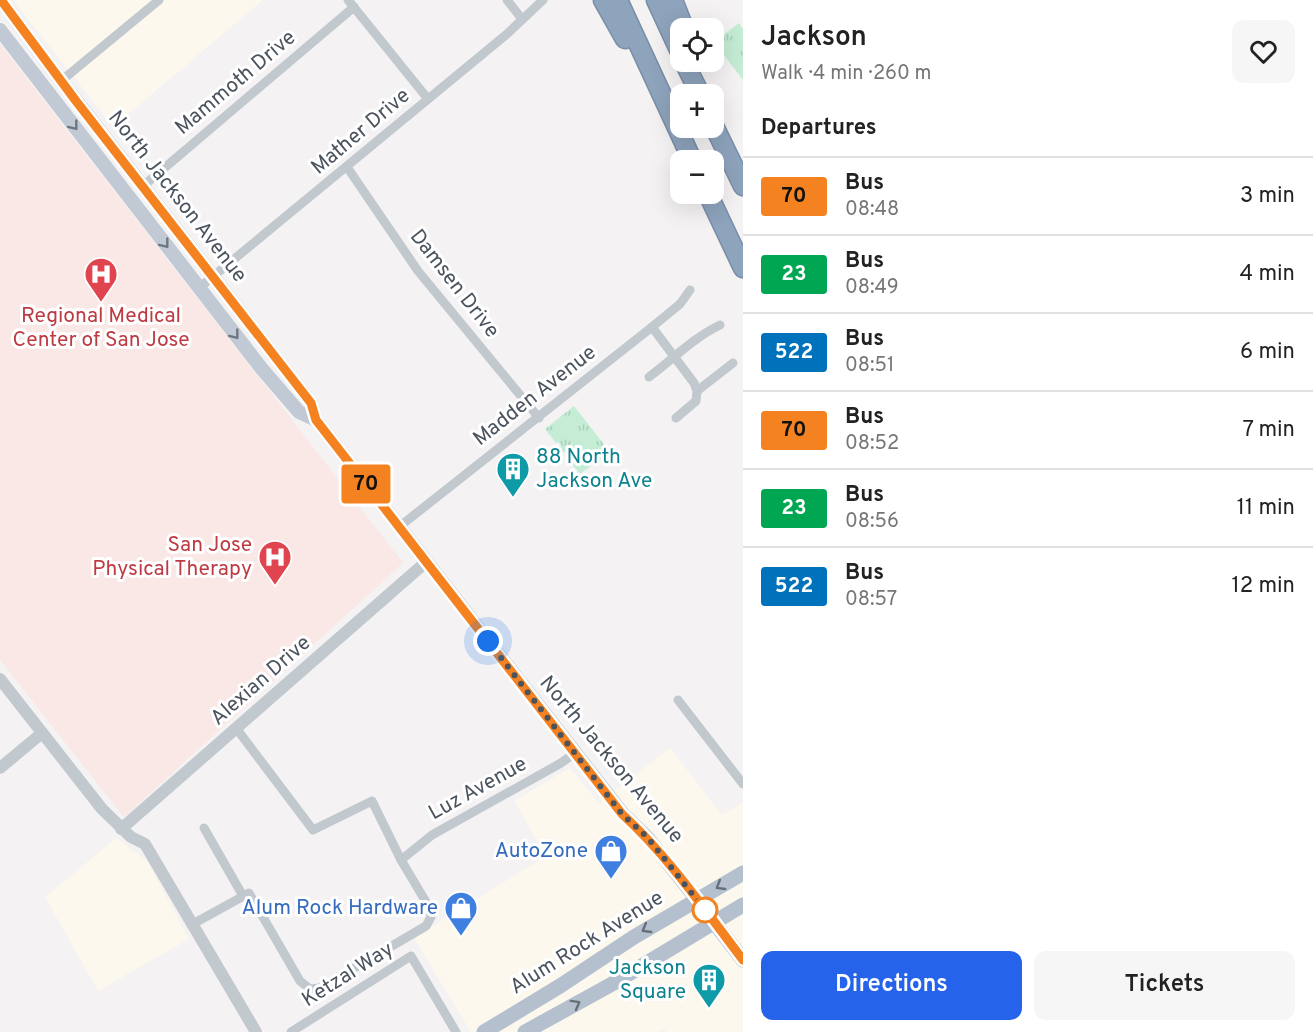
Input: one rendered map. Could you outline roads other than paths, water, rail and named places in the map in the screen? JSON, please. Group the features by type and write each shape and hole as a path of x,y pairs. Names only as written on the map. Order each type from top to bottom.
{"highway":[{"path":"603,0 687,150"},
{"path":"618,0 687,150"},
{"path":"656,0 670,30"},
{"path":"673,0 680,18"},
{"path":"719,138 743,186"},
{"path":"713,204 743,268"},
{"path":"729,237 743,275"}],"main road":[{"name":"North Jackson Avenue","path":"1,0 142,187 311,403 316,420 622,814 648,838 697,900"},
{"name":"North Jackson Avenue","path":"0,30 262,369 299,412 316,420"},
{"path":"43,86 54,87 68,99 76,101"},
{"name":"Alum Rock Avenue","path":"484,1032 560,986 634,937 743,873"},
{"path":"697,900 743,960"},
{"name":"Alum Rock Avenue","path":"525,1032 612,984 743,905"}],"street":[{"path":"61,81 159,0"},
{"path":"507,0 522,19"},
{"name":"Mather Drive","path":"199,288 347,167 543,0"},
{"path":"351,4 428,99"},
{"name":"Mammoth Drive","path":"142,187 351,4"},
{"name":"Damsen Drive","path":"347,167 418,271 539,418"},
{"name":"Madden Avenue","path":"399,527 652,327 680,304 690,290"},
{"path":"649,377 702,334 720,324"},
{"path":"652,327 694,382 697,391 696,401 676,418"},
{"path":"697,391 733,363"},
{"name":"Alexian Drive","path":"121,829 426,562"},
{"path":"0,679 102,809 121,829 145,844 256,1032"},
{"path":"678,700 743,784"},
{"path":"191,925 249,893 300,981 310,989 320,988 426,926 431,917 429,906 401,860 372,801 313,830 236,728"},
{"path":"0,768 42,733"},
{"name":"Luz Avenue","path":"401,860 432,835 575,753"},
{"path":"204,828 243,896"},
{"name":"Ketzal Way","path":"291,1032 307,1028 411,956 456,1032"}],"place":[{"name":"Regional Medical Center of San Jose","path":"101,303"},
{"name":"88 North Jackson Ave","path":"513,498"},
{"name":"San Jose Physical Therapy","path":"275,586"},
{"name":"AutoZone","path":"611,880"},
{"name":"Alum Rock Hardware","path":"461,937"},
{"name":"Jackson Square","path":"709,1009"}]}
